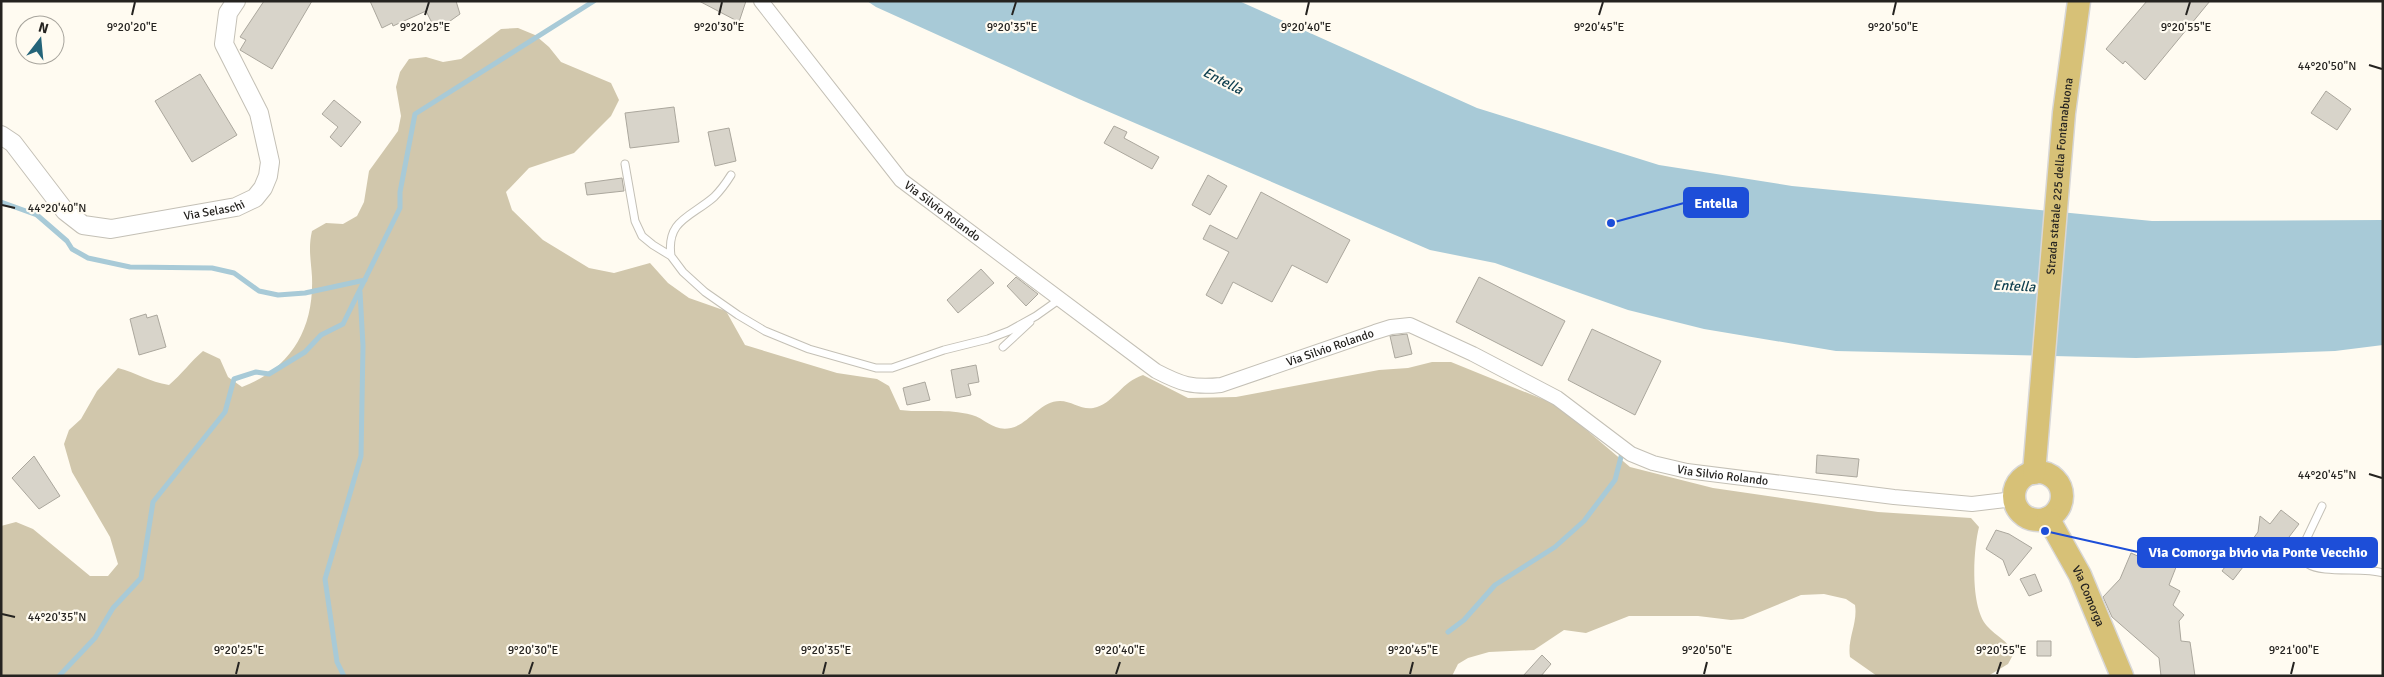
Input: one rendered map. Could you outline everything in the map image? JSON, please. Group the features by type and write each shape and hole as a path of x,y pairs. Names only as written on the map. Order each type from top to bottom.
{"main road":[{"name":"Strada statale 225 della Fontanabuona","path":"2034,466 2064,114 2079,1"},
{"path":"2034,466 2055,480 2061,493 2059,508 2048,518 2040,520 2026,517 2016,506 2014,499 2017,485 2034,466"},
{"name":"Via Comorga","path":"2048,518 2080,575 2122,676"}],"street":[{"name":"Via Selaschi","path":"1,135 13,143 22,153 65,211 83,225 111,229 236,207 255,198 268,176 270,162 259,113 224,44 228,13 236,1"},
{"name":"Via Silvio Rolando","path":"761,1 901,180 1156,371 1182,384 1200,387 1221,385 1375,332 1392,327 1410,325 1473,354 1558,398 1631,454 1653,463 1687,471 1913,499 1972,504 2014,499"}],"lane":[{"path":"625,164 635,221 642,236 653,246 671,256 683,272 705,292 765,331 809,349 876,368 892,368 944,350 988,339 1036,316"},
{"path":"671,256 669,242 678,224 714,196 731,175"},
{"path":"1003,347 1036,316 1060,299"},
{"path":"2322,506 2303,546 2302,553 2309,565 2322,568 2374,570 2383,573"}],"shaded area":[{"path":"518,28 535,35 549,47 561,62 611,83 619,100 611,116 574,153 529,168 506,192 512,210 543,240 589,268 614,273 650,263 668,283 689,298 726,311 745,345 837,373 877,379 889,386 900,410 963,413 977,417 995,427 1005,429 1017,426 1040,408 1053,402 1065,401 1087,408 1097,407 1109,400 1129,382 1143,375 1188,398 1236,397 1379,370 1408,368 1432,362 1451,362 1557,405 1630,467 1713,488 1878,512 1971,518 1979,527 1974,564 1975,593 1978,606 1987,626 2008,644 2014,653 2008,664 1988,676 1877,676 1850,657 1849,650 1856,612 1855,605 1846,599 1824,594 1801,595 1743,619 1731,620 1698,616 1629,616 1586,633 1564,630 1534,650 1489,652 1468,658 1458,664 1452,676 1,676 1,526 16,522 33,529 90,576 108,576 118,564 110,537 72,472 64,444 69,430 81,419 97,391 118,368 155,382 169,385 203,351 220,359 228,377 242,387 274,369 286,358 296,344 304,330 309,313 312,296 310,249 312,231 326,223 343,224 357,216 364,202 369,171 398,131 401,116 396,87 400,72 409,59 426,57 443,62 461,59 501,29"}],"water":[{"path":"867,1 1239,1 1477,108 1659,165 1792,186 2152,221 2383,220 2383,345 2335,351 2136,358 1836,351 1704,329 1628,310 1495,263 1430,250 1079,99 876,7"}],"building":[{"path":"264,1 312,1 272,69 240,50 246,40 240,37"},
{"path":"370,1 456,1 460,14 436,31 426,11 393,26 392,23 382,28"},
{"path":"699,1 746,1 739,22"},
{"path":"2147,1 2210,1 2145,80 2125,61 2123,64 2106,49"},
{"path":"200,74 237,135 192,162 155,101"},
{"path":"2326,91 2351,109 2337,130 2311,113"},
{"path":"334,100 361,122 341,147 330,137 338,127 322,114"},
{"path":"674,107 679,142 630,148 625,113"},
{"path":"1114,126 1127,132 1124,138 1159,157 1152,169 1104,143"},
{"path":"729,128 736,161 715,166 708,132"},
{"path":"1208,175 1227,186 1210,215 1192,205"},
{"path":"622,178 624,191 587,195 585,183"},
{"path":"1261,192 1350,240 1327,283 1292,265 1272,302 1233,282 1222,304 1206,295 1229,252 1203,239 1210,225 1237,239"},
{"path":"981,269 994,283 958,313 947,300"},
{"path":"1016,277 1038,294 1026,306 1007,286"},
{"path":"1479,277 1565,321 1542,366 1456,322"},
{"path":"146,314 147,318 157,315 166,347 139,355 130,319"},
{"path":"1592,329 1661,361 1635,415 1568,380"},
{"path":"1407,334 1412,354 1395,358 1390,336"},
{"path":"976,365 979,382 968,384 971,395 956,398 951,370"},
{"path":"925,382 930,400 907,405 903,388"},
{"path":"1817,455 1859,459 1857,477 1816,473"},
{"path":"34,456 60,496 39,509 12,478"},
{"path":"2281,510 2299,524 2269,563 2247,547 2258,532 2260,516 2270,524"},
{"path":"1996,530 2009,534 2032,548 2009,576 2003,560 1986,549"},
{"path":"2159,542 2182,552 2169,585 2180,591 2173,605 2184,615 2179,621 2181,641 2190,642 2195,676 2161,676 2159,658 2112,617 2103,597 2120,579 2131,553 2151,562"},
{"path":"2241,545 2253,554 2233,580 2222,571"},
{"path":"2035,574 2042,591 2029,596 2020,579"},
{"path":"2037,641 2051,641 2051,656 2037,656"},
{"path":"1542,655 1551,664 1541,676 1523,676"}],"waterway":[{"path":"59,676 95,638 113,608 141,578 153,502 225,412 234,379 256,372 269,374 305,352 321,335 343,324 400,208 400,192 415,114 594,1"},
{"path":"1,202 37,215 67,241 72,249 88,258 130,267 212,268 234,273 259,291 278,295 305,293 365,280"},
{"path":"344,676 337,662 325,579 361,456 363,346 360,292"},
{"path":"1448,632 1464,620 1495,585 1555,547 1584,521 1615,480 1622,453"}],"place":[{"name":"Entella","path":"1611,223"},
{"name":"Via Comorga bivio via Ponte Vecchio","path":"2045,531"}]}
